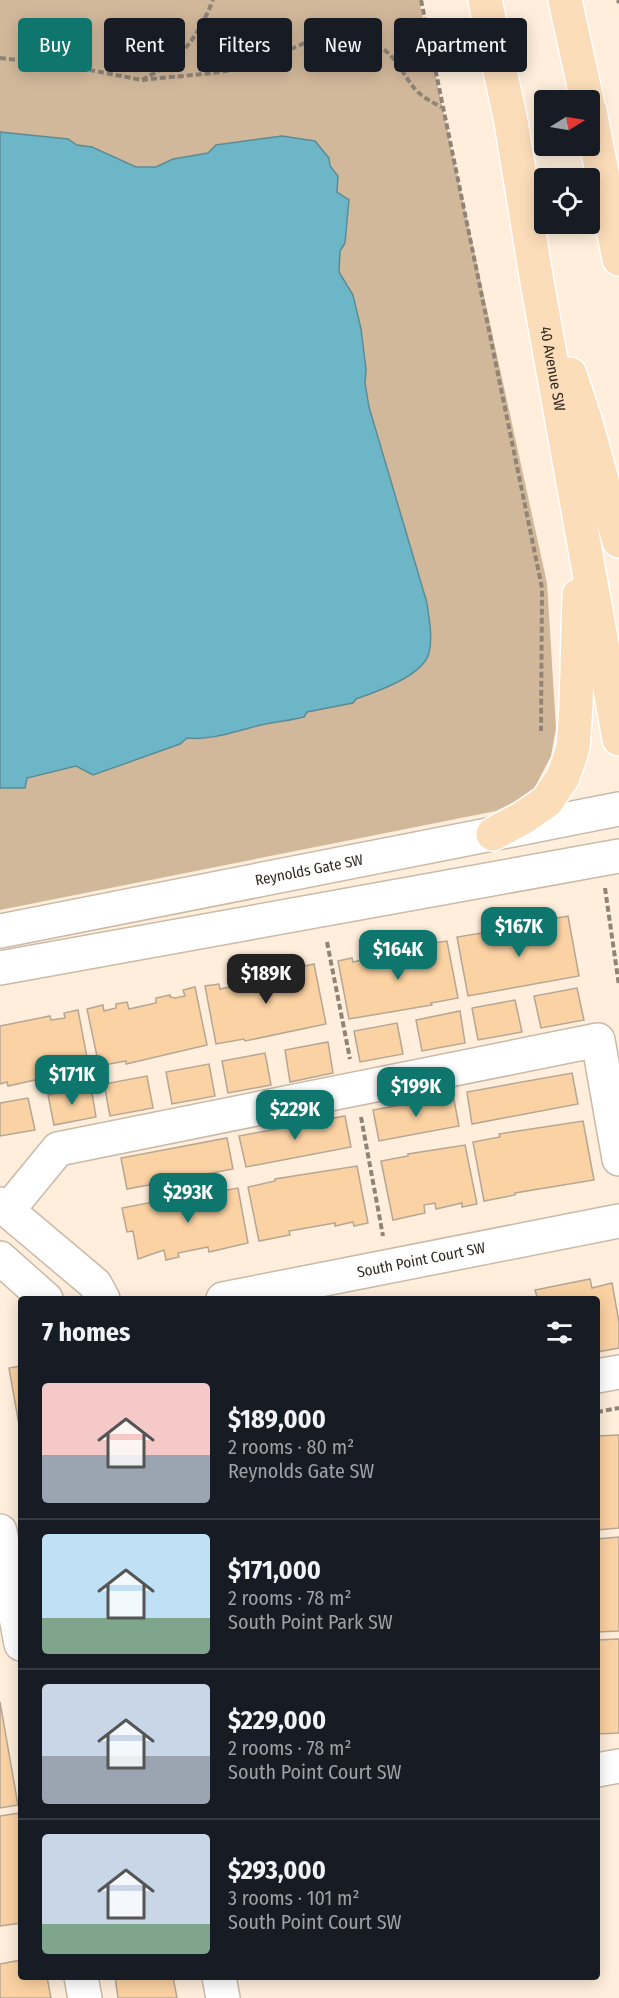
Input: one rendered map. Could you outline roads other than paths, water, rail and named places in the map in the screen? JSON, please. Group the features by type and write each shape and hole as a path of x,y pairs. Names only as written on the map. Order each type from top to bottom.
{"main road":[{"name":"40 Avenue SW","path":"485,0 511,122 536,276 619,739"},
{"path":"566,0 585,90"},
{"path":"599,156 619,259"},
{"path":"536,276 585,418 619,541"},
{"path":"493,834 524,818 547,801 563,777 573,747 581,524"}],"street":[{"name":"Reynolds Gate SW","path":"0,931 619,808"},
{"path":"0,968 619,856"},
{"path":"101,1296 95,1284 4,1207 58,1149 598,1040 619,1159"},
{"name":"South Point Court SW","path":"238,1296 619,1221"},
{"path":"0,1258 43,1296"},
{"path":"600,1375 619,1372"},
{"path":"0,1531 18,1628"},
{"path":"600,1769 619,1766"},
{"path":"82,1980 85,1998"},
{"path":"220,1980 223,1998"}],"water":[{"path":"0,132 68,139 77,145 92,147 136,167 156,167 173,159 208,153 216,145 282,136 315,141 329,158 330,166 338,176 337,192 349,200 345,243 340,251 339,272 353,295 361,329 369,407 427,603 431,641 429,653 425,661 409,676 356,699 353,703 307,712 304,717 219,736 187,738 180,744 93,775 76,766 27,778 25,788 0,788"}]}
